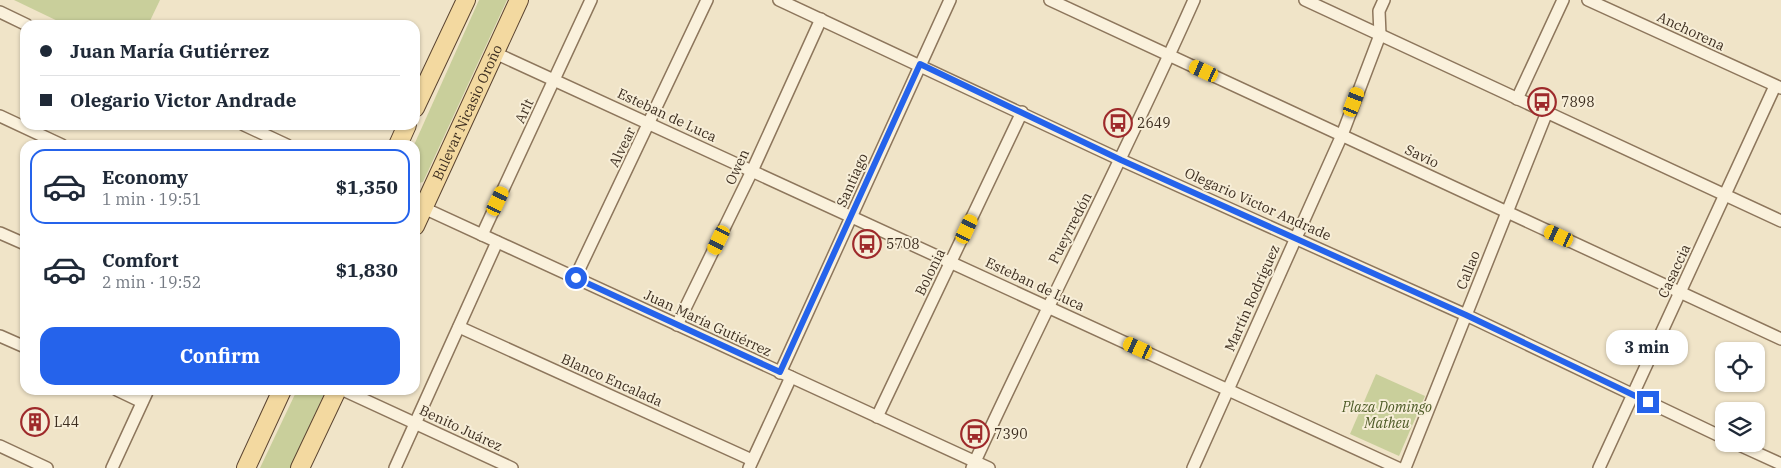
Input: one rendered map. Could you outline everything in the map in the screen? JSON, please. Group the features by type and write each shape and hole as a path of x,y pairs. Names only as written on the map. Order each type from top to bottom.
{"main road":[{"path":"420,97 466,0"},
{"name":"Bulevar Nicasio Oroño","path":"420,204 520,0"},
{"path":"246,468 280,395"},
{"path":"300,468 335,395"}],"street":[{"name":"Arlt","path":"482,235 591,0"},
{"name":"Alvear","path":"576,278 707,0"},
{"name":"Olegario Victor Andrade","path":"779,0 920,64 1121,160 1466,315 1632,396 1715,434"},
{"name":"Santiago","path":"750,464 785,375 852,217 950,0"},
{"name":"Savio","path":"1050,0 1781,339"},
{"name":"Pueyrredón","path":"974,465 1048,307 1121,160 1194,0"},
{"path":"1305,0 1781,221"},
{"name":"Martín Rodríguez","path":"1193,468 1342,135 1380,35 1379,11 1384,0"},
{"path":"1517,99 1563,0"},
{"name":"Anchorena","path":"1588,0 1778,87"},
{"path":"0,12 20,22"},
{"name":"Owen","path":"677,325 752,171 821,19"},
{"name":"Esteban de Luca","path":"495,53 1398,468"},
{"name":"Casaccia","path":"1599,468 1725,195 1778,87"},
{"name":"Bolonia","path":"877,418 1022,112"},
{"name":"Callao","path":"1406,468 1547,112"},
{"path":"0,116 20,125"},
{"path":"30,130 51,140"},
{"path":"250,130 262,140"},
{"name":"Juan María Gutiérrez","path":"420,206 785,375 974,465 989,468"},
{"path":"0,232 20,242"},
{"path":"395,468 497,242"},
{"name":"Blanco Encalada","path":"459,327 750,464"},
{"path":"0,336 20,345"},
{"path":"127,395 142,402"},
{"path":"112,468 146,395"},
{"name":"Benito Juárez","path":"354,395 512,468"},
{"path":"0,446 46,468"},
{"path":"1755,452 1781,464"}],"green space":[{"path":"14,0 160,0 150,20 56,20"},
{"path":"479,0 507,0 423,182 420,183 420,140 416,140"},
{"name":"Plaza Domingo Matheu","path":"1376,374 1425,396 1399,456 1350,434"},
{"path":"295,395 324,395 290,468 260,468"}],"place":[{"name":"7898","path":"1542,102"},
{"name":"2649","path":"1118,123"},
{"name":"5708","path":"867,244"},
{"name":"L44","path":"35,422"},
{"name":"7390","path":"975,434"}],"route":[{"path":"576,278 780,372 920,64 1121,160 1466,315 1648,402"}]}
